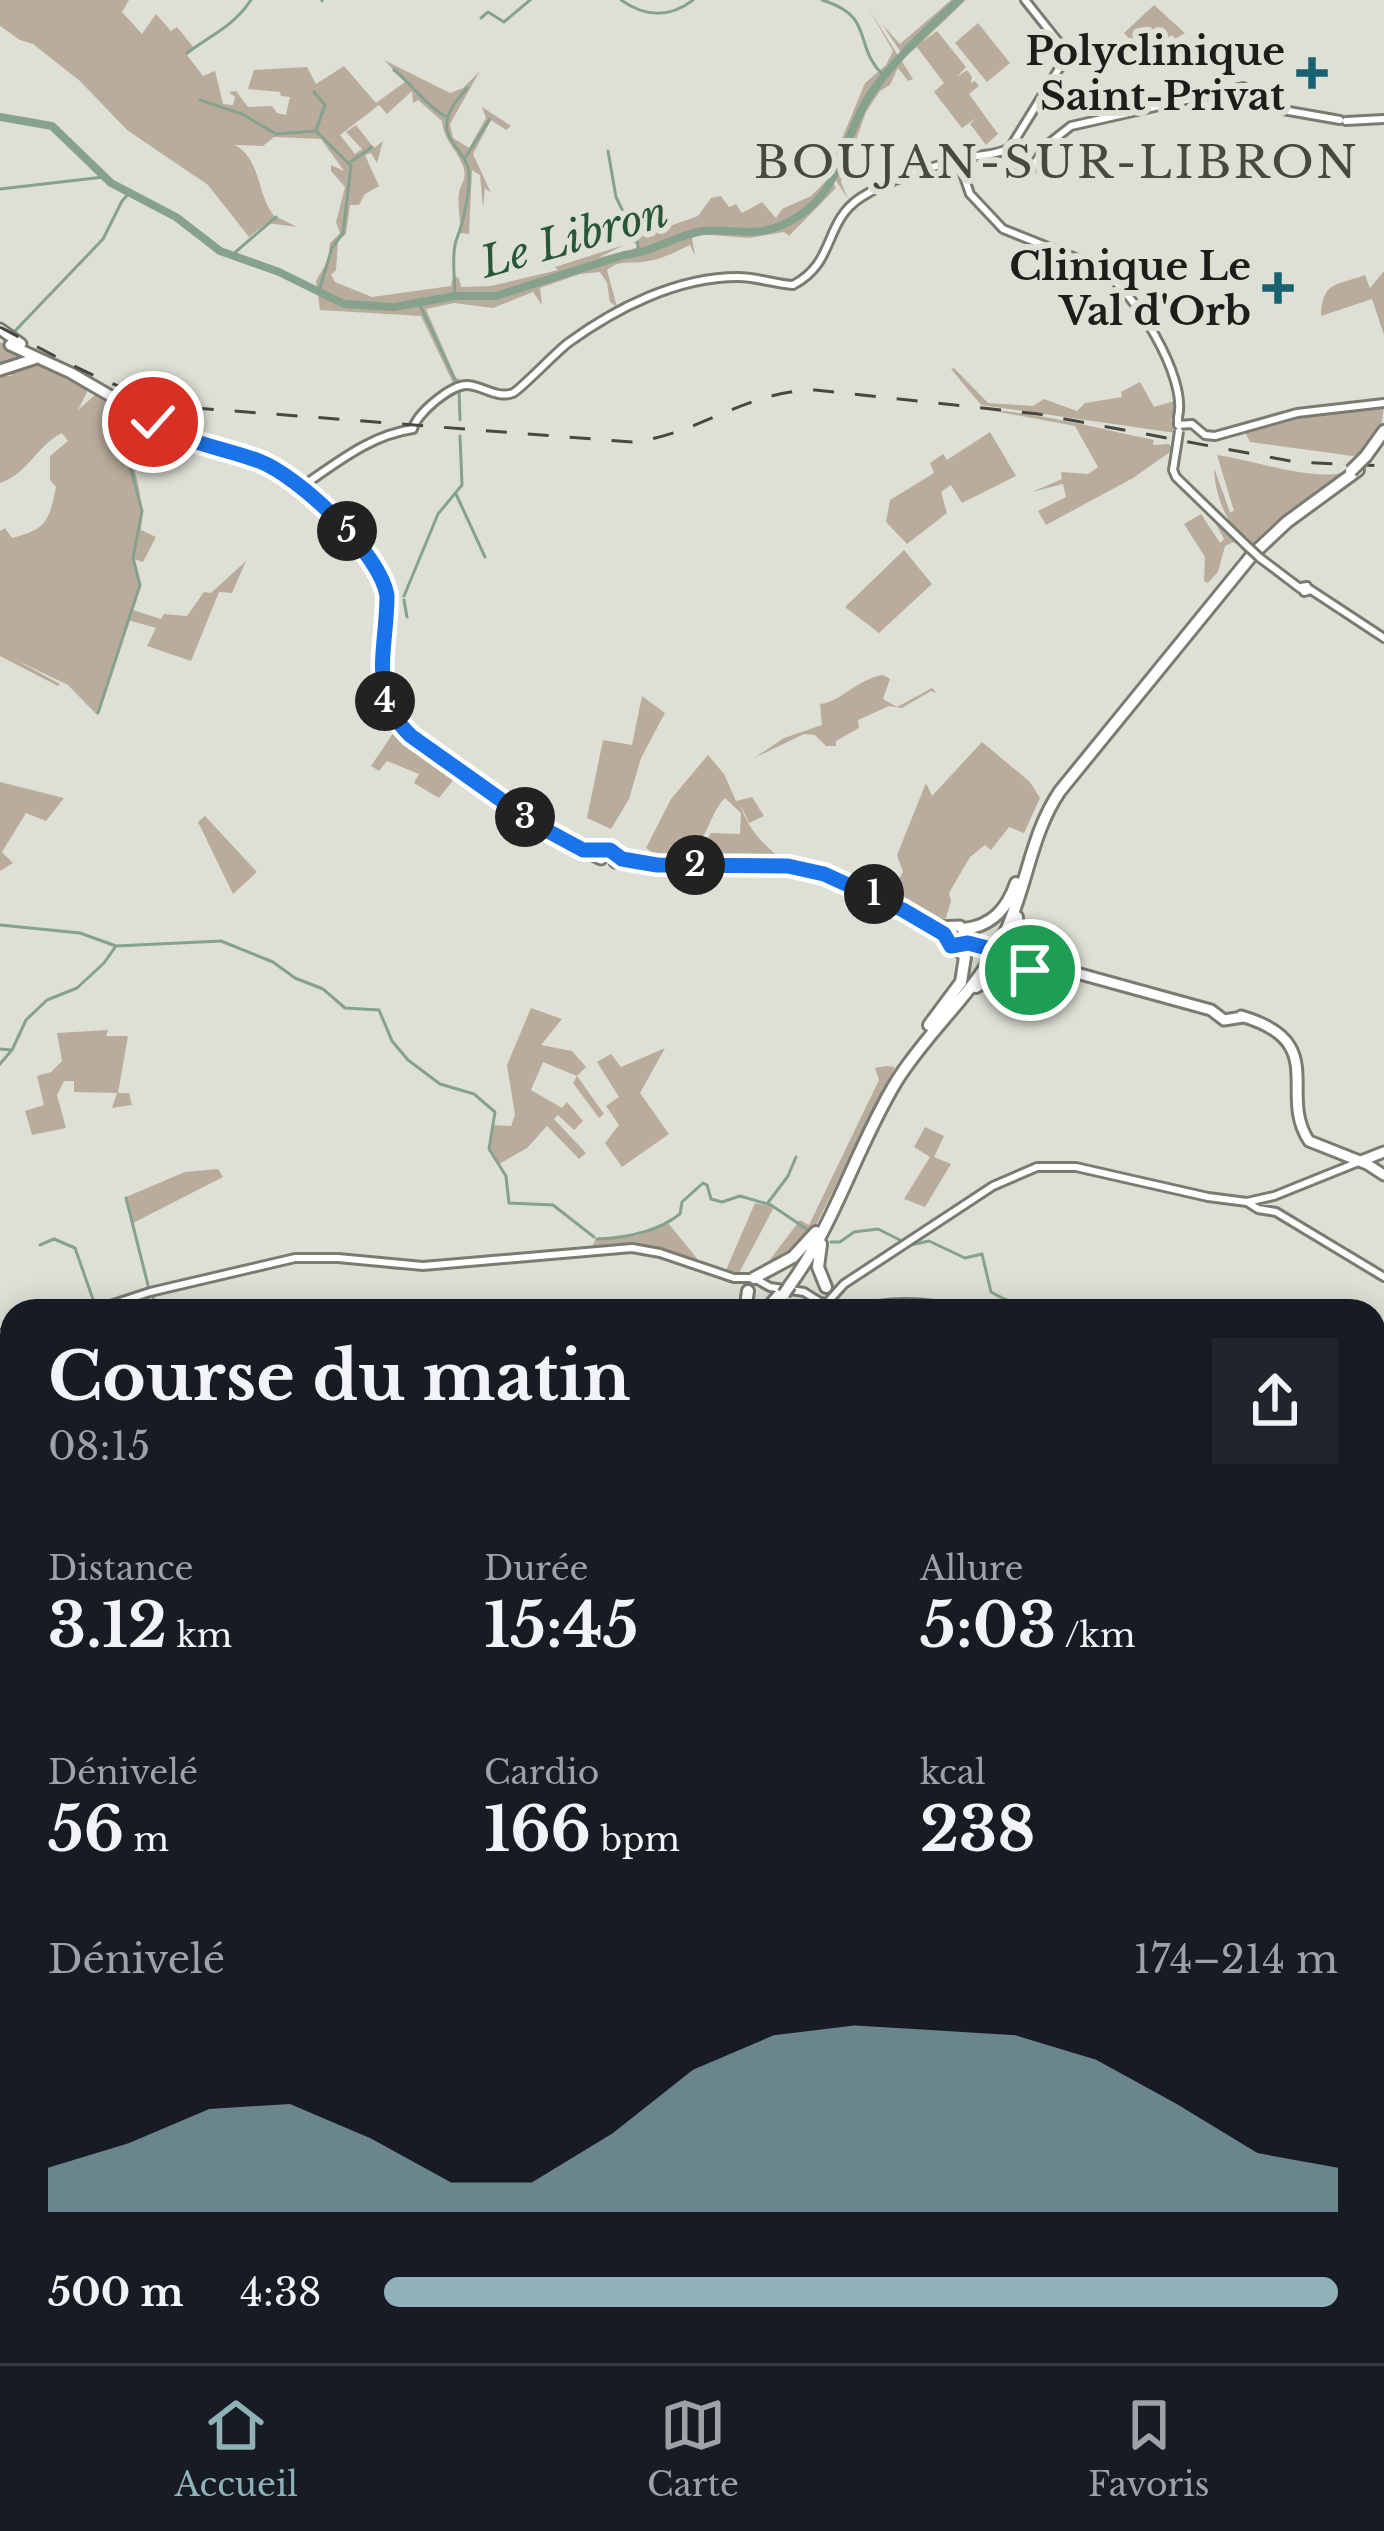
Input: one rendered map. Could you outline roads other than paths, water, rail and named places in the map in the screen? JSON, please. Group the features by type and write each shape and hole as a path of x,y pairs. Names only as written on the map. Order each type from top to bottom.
{"highway":[{"path":"902,1067 982,971 1004,937 1038,832 1066,783 1248,559 1287,522 1355,471 1384,434"},
{"path":"775,1299 807,1254 859,1140 961,982 963,939 1007,905 1042,807 1247,555 1285,519 1355,471"},
{"path":"782,1289 814,1248 902,1067 989,955 1008,916 1043,812 1091,746"},
{"path":"943,1018 991,976 1026,957 1016,922 1038,832"},
{"path":"821,1299 825,1296 818,1256 838,1196"},
{"path":"748,1299 752,1284 802,1250 829,1208"}],"main road":[{"path":"0,330 192,443 261,462 301,487 370,554 385,583 380,679 386,704 400,726 535,824 601,856 610,850 615,858 632,861 807,870 863,888 947,932"},
{"path":"5,342 62,369"},
{"path":"0,370 29,358 62,369"},
{"path":"261,462 325,511"},
{"path":"947,932 957,926 963,939"},
{"path":"947,932 948,944 963,939 1270,1026 1289,1046 1299,1072 1305,1136 1319,1148 1365,1160 1384,1175"},
{"path":"1026,957 1034,970 1042,962"}],"street":[{"path":"1025,0 1068,54 1010,148 1012,162 1029,172 1047,145 1071,126 1243,87 1283,110 1341,119 1384,117"},
{"path":"301,487 366,443 396,430 413,429 416,418 457,388 470,385 498,394 514,393 563,346 632,304 703,280 747,277 788,285 808,275 826,257 838,219 849,206 884,185 1010,148"},
{"path":"959,162 970,194 1003,229 1080,258 1134,302 1175,380 1182,423 1174,473 1260,558 1384,638"},
{"path":"1182,423 1205,435 1219,434 1297,413 1384,403"},
{"path":"1257,1204 1365,1160"},
{"path":"825,1296 1009,1176 1037,1167 1076,1167 1257,1204 1384,1276"},
{"path":"128,1299 282,1260 314,1257 423,1266 632,1248 752,1284 829,1299"}],"waterway":[{"path":"187,53 230,23 251,0"},
{"path":"481,18 488,12 504,22 530,0"},
{"path":"621,0 657,13 693,0"},
{"path":"822,0 857,23 868,53 884,76"},
{"name":"Le Libron","path":"0,117 52,126 111,183 176,217 220,251 279,272 344,304 394,307 455,296 496,296 693,233 759,231 799,216 827,187 870,95 959,0"},
{"path":"394,70 445,116"},
{"path":"455,296 454,251 469,173 448,135 447,121 467,88"},
{"path":"314,92 325,105 316,130"},
{"path":"200,100 242,114 276,134 316,131 351,166 343,233 332,248 319,291"},
{"path":"465,158 490,119"},
{"path":"349,163 372,147"},
{"path":"608,151 616,197 639,254"},
{"path":"0,189 104,177"},
{"path":"15,331 103,239 131,191"},
{"path":"231,256 276,217"},
{"path":"419,303 457,384"},
{"path":"459,389 460,420"},
{"path":"98,713 140,585 133,558 142,511 123,439 115,426"},
{"path":"404,596 438,514 462,485 460,436"},
{"path":"456,494 485,557"},
{"path":"404,600 407,617"},
{"path":"0,925 80,933 116,946 221,941 323,989 345,1008 379,1010 392,1041 408,1060 440,1084 474,1094 495,1112 489,1149 506,1176 509,1203 553,1205 594,1237"},
{"path":"0,1049 12,1050 26,1020 47,1000 77,988 116,946"},
{"path":"0,1064 11,1051"},
{"path":"767,1204 796,1157"},
{"path":"597,1239 661,1225 680,1214 682,1202 703,1183 711,1199 722,1202 740,1196 771,1205 808,1230"},
{"path":"126,1198 149,1289"},
{"path":"831,1242 878,1229 910,1245 929,1241 965,1258 982,1254 991,1292 1004,1299"},
{"path":"40,1245 54,1239 75,1248 93,1299"},
{"path":"540,1253 586,1249"},
{"path":"503,1256 537,1253"},
{"path":"297,1255 353,1256"},
{"path":"248,1265 289,1256"},
{"path":"369,1264 393,1268"},
{"path":"211,1274 245,1266"},
{"path":"396,1268 416,1269"},
{"path":"123,1298 209,1275"}],"railway":[{"path":"0,327 119,386 195,408 632,442 679,431 766,398 815,390 1038,414 1296,462 1384,466"}],"place":[{"name":"Polyclinique Saint-Privat","path":"1312,73"},
{"name":"Clinique Le Val d'Orb","path":"1278,288"}],"district":[{"name":"BOUJAN-SUR-LIBRON","path":"1057,162"}]}
